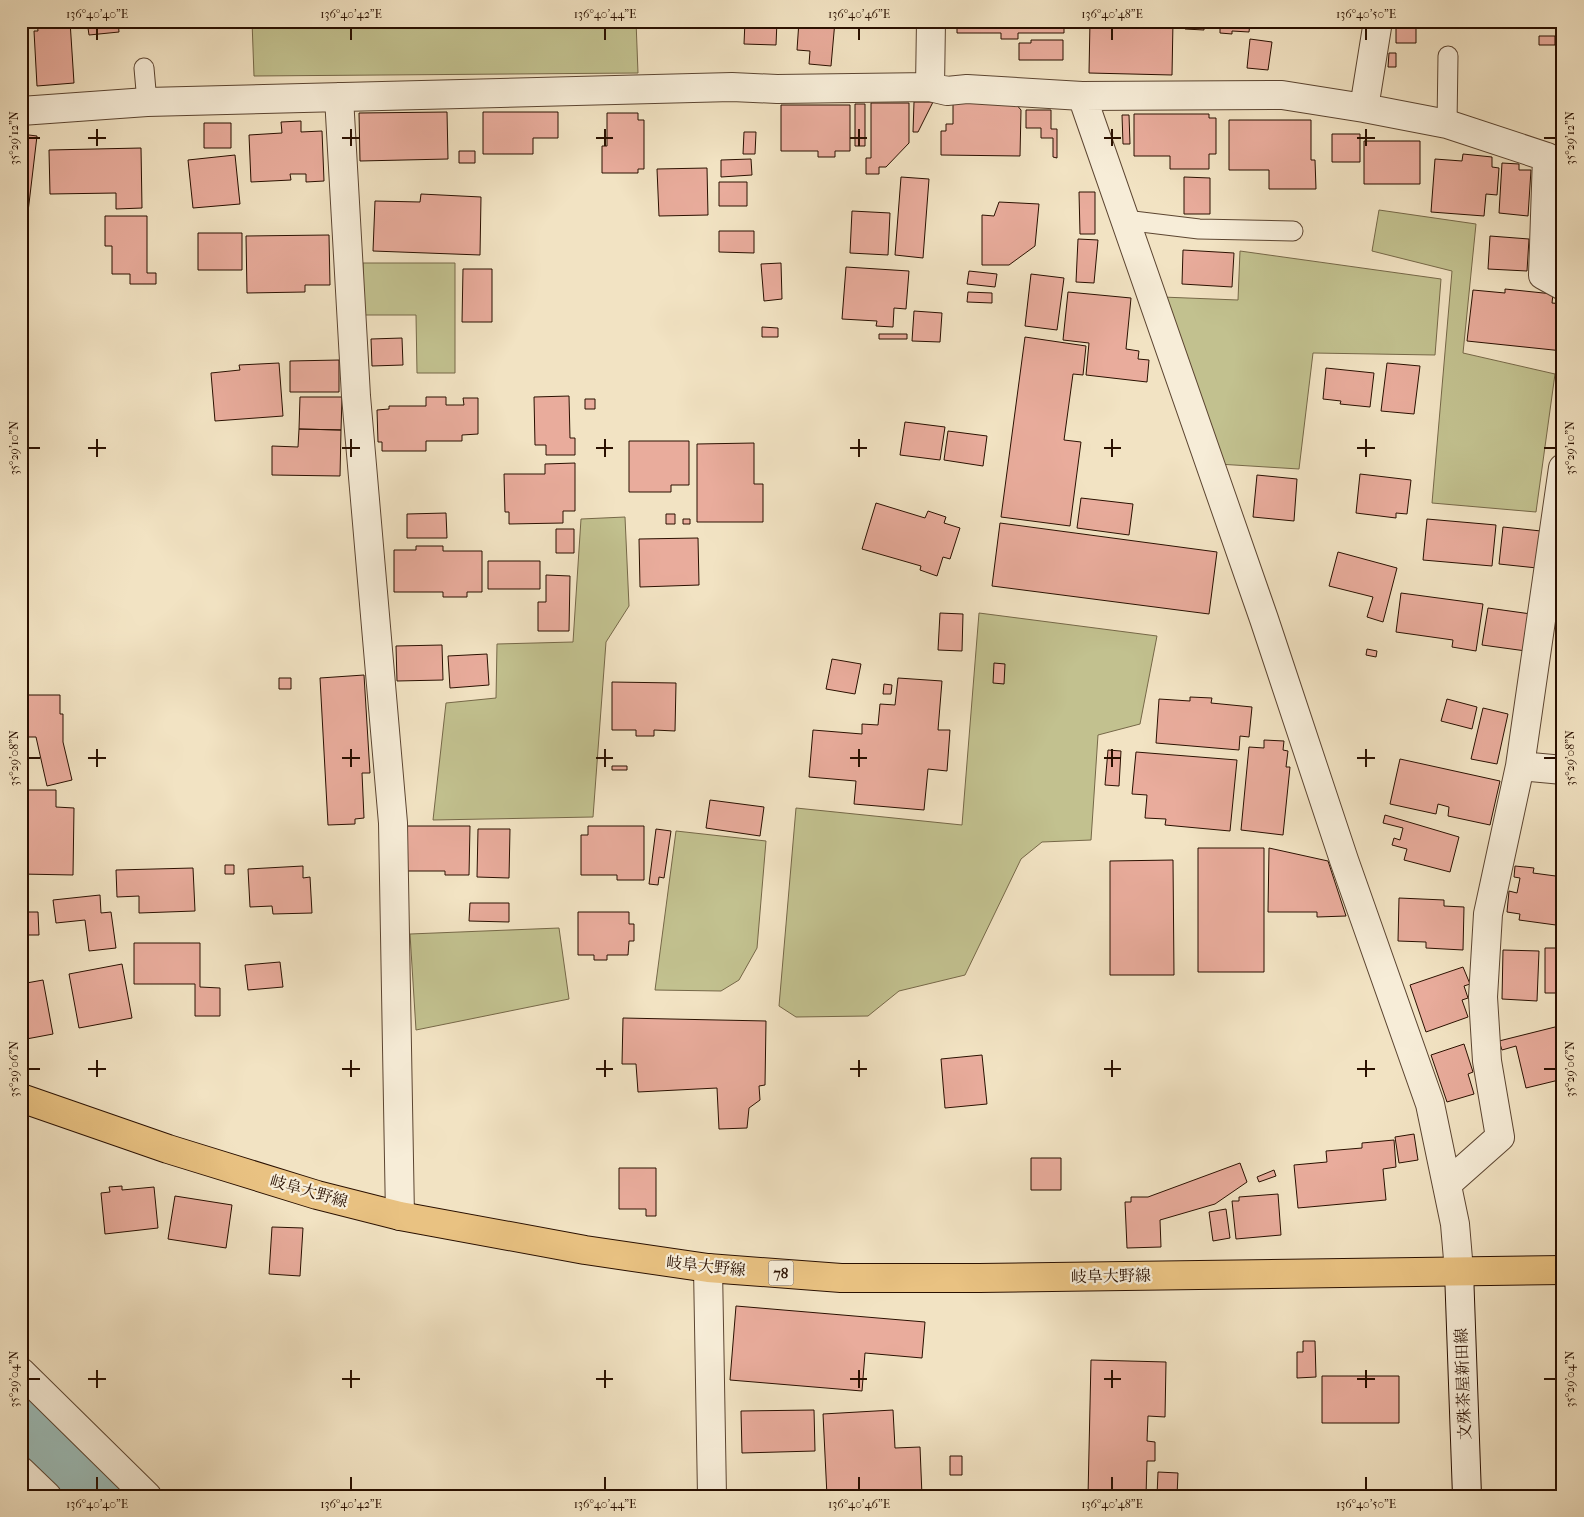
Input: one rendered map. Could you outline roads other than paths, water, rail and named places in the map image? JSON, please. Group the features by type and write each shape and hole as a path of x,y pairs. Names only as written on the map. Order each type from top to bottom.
{"main road":[{"name":"岐阜大野線","path":"21,1098 168,1149 316,1195 400,1216 585,1250 708,1268 841,1278 979,1278 1563,1270"}],"street":[{"path":"930,87 931,21"},
{"path":"1364,108 1378,21"},
{"path":"21,112 147,102 732,87 776,89 930,87 947,91 967,89 1082,96 1282,95 1447,124 1555,162 1543,275 1563,286"},
{"name":"文殊茶屋新田線","path":"1082,96 1264,619 1344,860 1430,1104 1455,1224 1460,1271 1467,1496"},
{"path":"339,97 356,396 393,823 400,1216"},
{"path":"1447,1184 1500,1137 1487,1061 1483,997 1488,914 1520,766 1563,468"},
{"path":"1520,766 1563,770"},
{"path":"708,1268 712,1496"},
{"path":"21,1372 147,1496"},
{"path":"21,1471 47,1496"}],"lane":[{"path":"1447,124 1448,56"},
{"path":"144,68 147,102"},
{"path":"1125,220 1199,229 1293,231"}],"waterway":[{"path":"21,1420 96,1496"}]}
